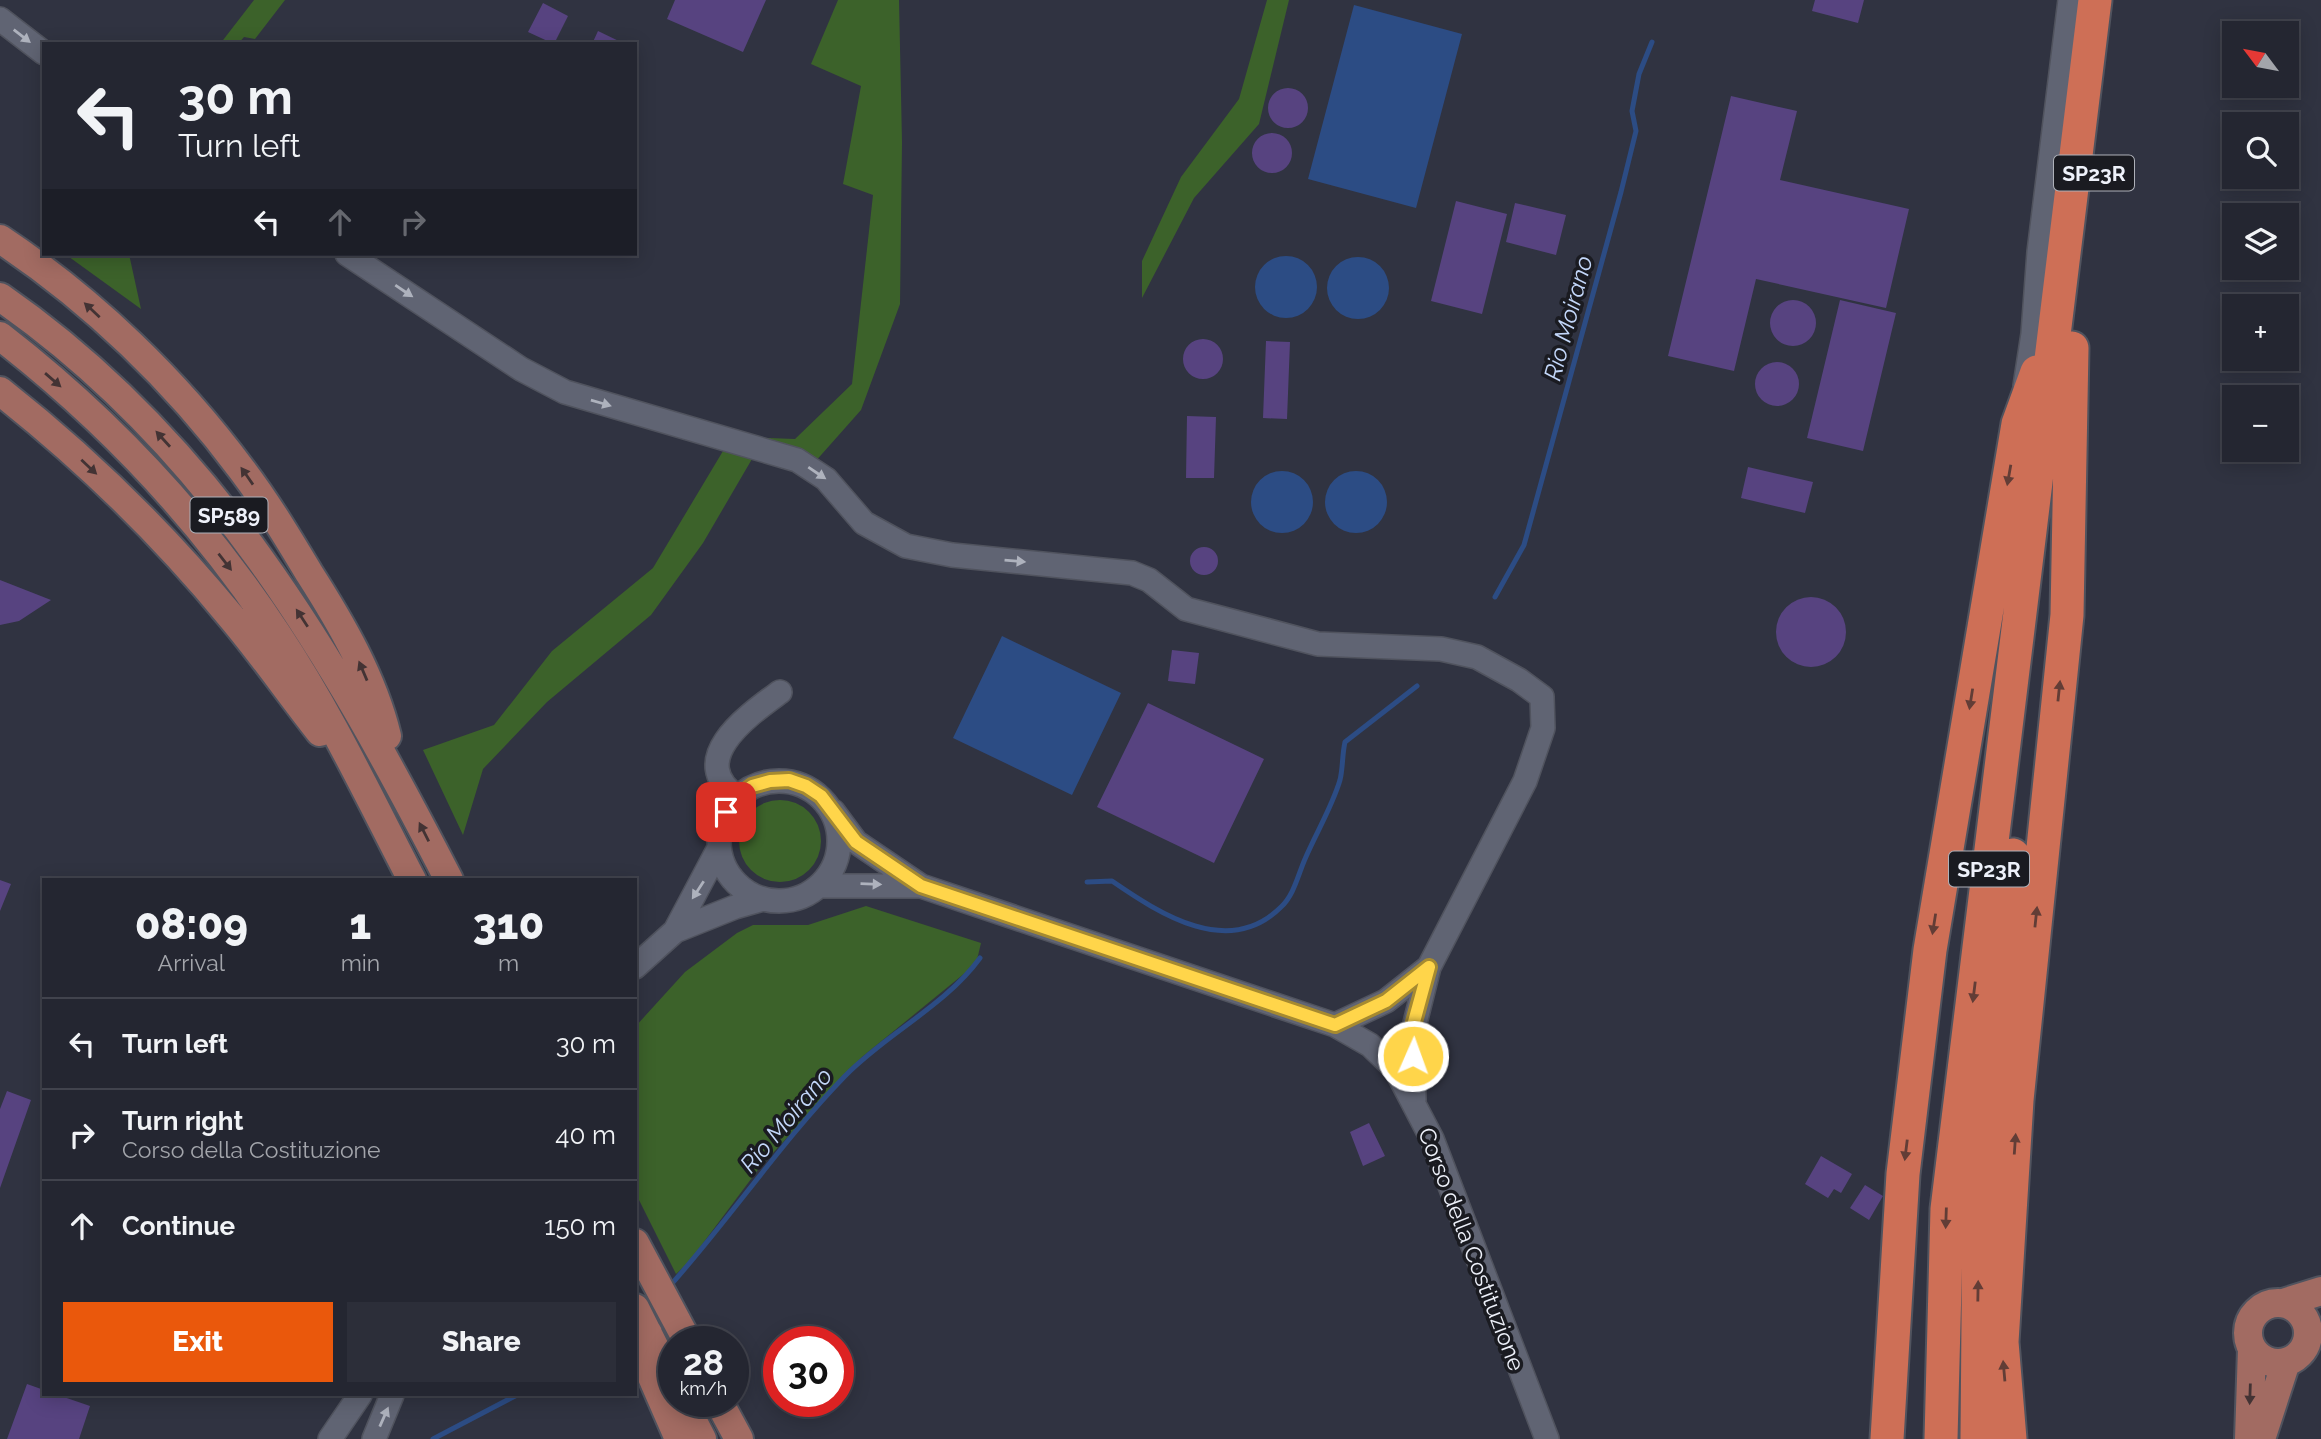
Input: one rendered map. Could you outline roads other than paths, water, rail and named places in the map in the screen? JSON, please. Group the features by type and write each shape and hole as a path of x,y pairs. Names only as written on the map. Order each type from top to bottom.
{"highway":[{"name":"SP23R","path":"1941,1431 1947,1209 2095,0"},
{"name":"SP23R","path":"1977,1436 1980,1191 2021,775 2115,0"},
{"path":"1887,1439 1903,1174 1930,950 2018,424 2057,317"},
{"path":"2010,1439 2002,1342 2017,1100 2067,615 2072,346"}],"main road":[{"path":"0,239 81,300 132,346 206,424 243,471 340,622 384,723 399,783"},
{"name":"SP589","path":"0,297 94,373 150,425 220,503 255,549 334,667 448,878"},
{"name":"SP589","path":"0,336 121,442 192,520 277,633 312,690 411,878"},
{"path":"0,391 72,451 157,532 232,617 362,783"},
{"path":"637,1247 679,1326"},
{"path":"2249,1439 2252,1349 2248,1329 2250,1319 2265,1305 2283,1303 2321,1291"},
{"path":"2252,1349 2267,1361 2286,1362 2302,1352 2314,1323 2283,1303"},
{"path":"641,1320 658,1353"},
{"path":"641,1320 645,1361 679,1439"},
{"path":"2260,1439 2286,1362"},
{"path":"691,1417 702,1439"},
{"path":"727,1417 738,1439"}],"street":[{"path":"2018,424 2034,334 2039,251 2070,0"},
{"path":"0,19 42,51"},
{"path":"350,256 522,369 565,392 797,460 826,479 864,523 906,546 952,555 1132,573 1149,580 1186,609 1318,644 1441,649 1477,657 1542,697 1543,728 1525,781 1429,967 1412,1035 1414,1100"},
{"path":"737,797 726,789 720,776 721,747 742,720 780,692"},
{"path":"832,811 839,830 839,851 833,870 820,886 803,897 783,902 762,899 746,892 733,880 724,865 719,848 720,830 726,812 737,797 752,786 789,780 806,786 821,796 856,842 921,886"},
{"path":"637,965 675,931 719,848"},
{"path":"820,886 921,886"},
{"name":"Corso della Costituzione","path":"921,886 1335,1025 1384,1057 1414,1100 1432,1139 1547,1439"},
{"path":"675,931 762,899"},
{"path":"1335,1025 1386,1001 1429,967"},
{"path":"330,1439 359,1396"},
{"path":"347,1439 373,1396"},
{"path":"373,1439 392,1396"}],"water":[{"path":"1354,5 1462,34 1416,208 1308,179"},
{"path":"1280,256 1292,256 1308,265 1315,275 1315,299 1308,309 1292,318 1280,318 1269,313 1260,304 1255,293 1255,281 1260,270 1269,261"},
{"path":"1352,257 1364,257 1380,266 1387,276 1387,300 1380,310 1364,319 1352,319 1341,314 1332,305 1327,294 1327,282 1332,271 1341,262"},
{"path":"1276,471 1288,471 1304,480 1311,490 1311,514 1304,524 1288,533 1276,533 1265,528 1256,519 1251,508 1251,496 1256,485 1265,476"},
{"path":"1350,471 1362,471 1378,480 1385,490 1385,514 1378,524 1362,533 1350,533 1339,528 1330,519 1325,508 1325,496 1330,485 1339,476"},
{"path":"1002,636 1121,693 1072,795 953,738"}],"waterway":[{"name":"Rio Moirano","path":"1495,597 1524,545 1621,192 1636,131 1632,111 1639,74 1652,42"},
{"name":"Rio Moirano","path":"1087,882 1112,881 1151,906 1195,926 1239,930 1261,922 1281,907 1292,891 1337,790 1345,742 1417,686"},
{"name":"Rio Moirano","path":"668,1288 799,1127 845,1076 950,991 980,958"},
{"name":"Rio Moirano","path":"433,1439 515,1396"}]}
